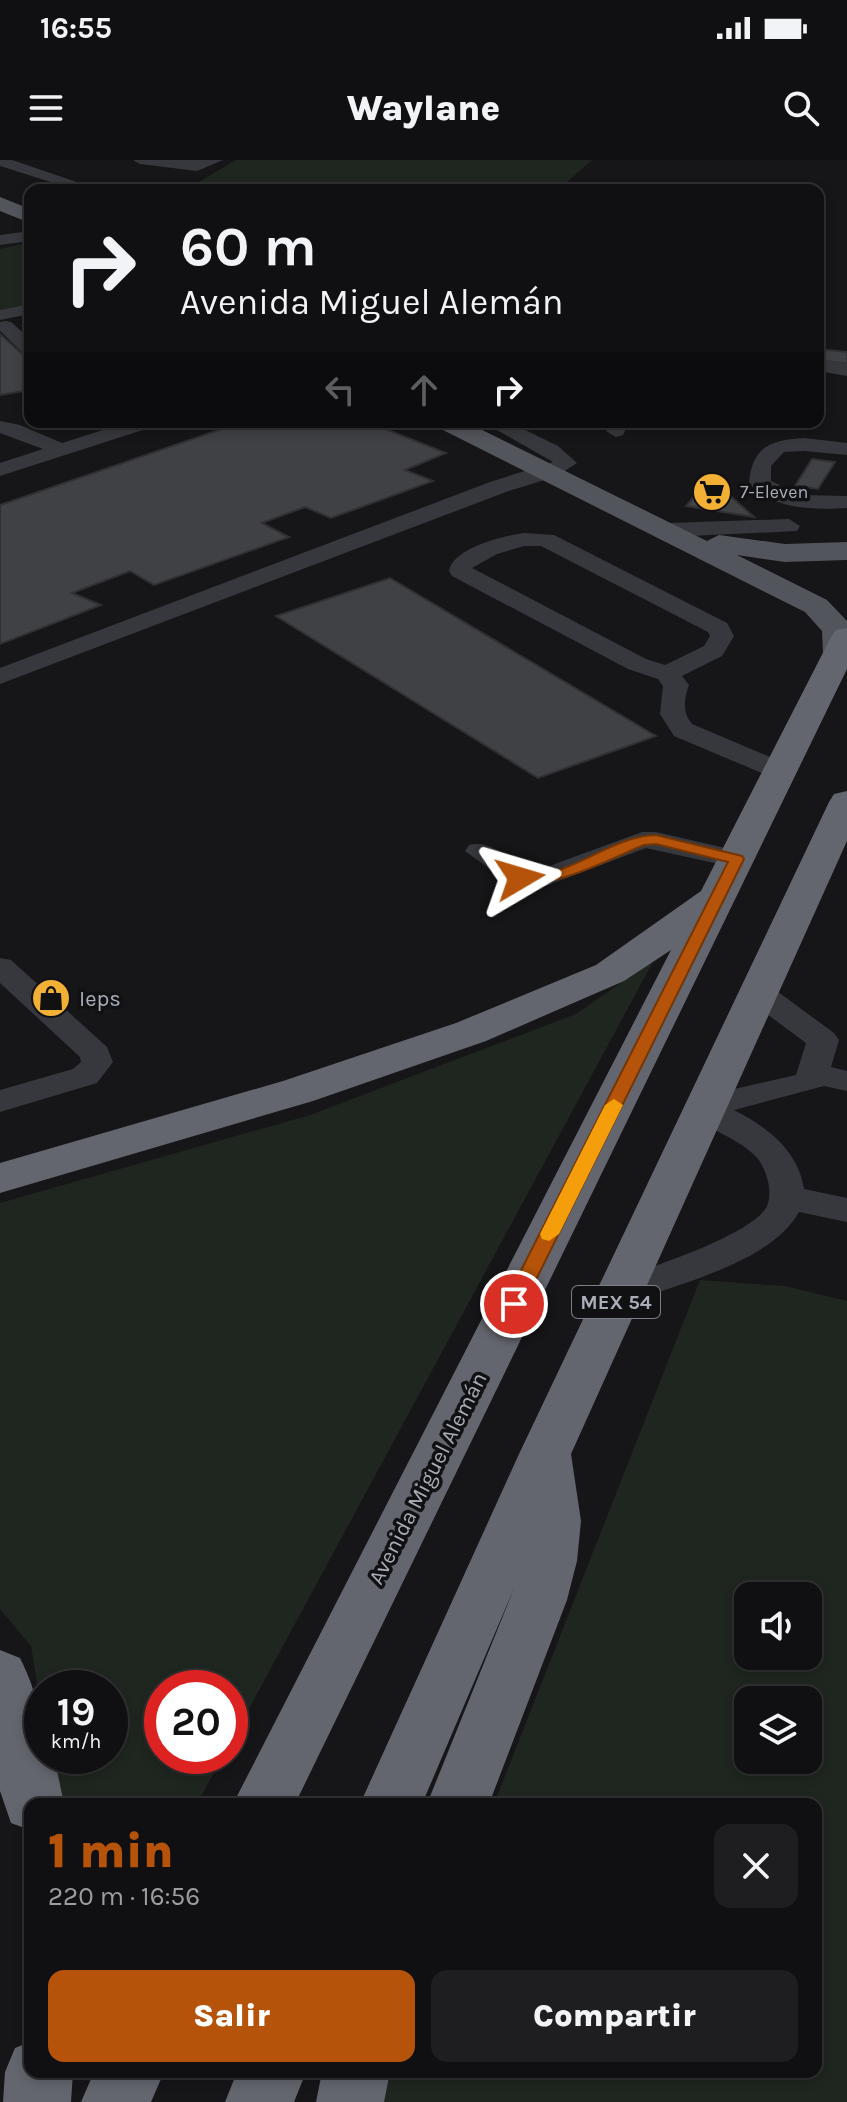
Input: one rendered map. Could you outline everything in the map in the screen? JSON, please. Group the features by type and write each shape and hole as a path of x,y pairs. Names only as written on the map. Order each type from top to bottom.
{"highway":[{"name":"Avenida Miguel Alemán","path":"267,1798 843,645"},
{"name":"MEX 54","path":"394,1798 545,1454 706,1107 759,993 836,845 847,802"},
{"path":"0,1178 372,1067 523,1012 610,973 644,953 730,873"},
{"path":"460,1798 539,1600 549,1561 554,1521 545,1454"},
{"path":"0,1675 23,1751 32,1798"},
{"path":"37,2102 39,2078"},
{"path":"115,2102 127,2078"},
{"path":"259,2102 269,2078"},
{"path":"350,2102 355,2078"}],"main road":[{"path":"0,203 24,214"},
{"path":"458,428 675,534 824,612 837,629 843,645"},
{"path":"675,534 764,552 805,554 847,551"}],"street":[{"path":"140,160 197,167 216,160"},
{"path":"0,161 73,184"},
{"path":"0,240 24,237"},
{"path":"24,311 3,320 24,343"},
{"path":"824,366 847,370"},
{"path":"0,427 13,429 61,450"},
{"path":"0,470 61,450 111,428"},
{"path":"3,673 498,487 550,472 567,463 563,457 505,428"},
{"path":"847,449 792,444 772,449 759,471 760,483 790,501 809,505 847,502"},
{"path":"764,552 809,505"},
{"path":"675,534 789,526"},
{"path":"667,674 713,651 722,636 719,628 711,621 546,540 518,540 469,559 460,566 460,571 637,664 667,674 676,685 670,702 676,723 683,730 780,771"},
{"path":"479,851 520,878 535,881 642,840 656,840 730,873"},
{"path":"0,1101 85,1076 96,1068 98,1061 96,1054 6,980"},
{"path":"706,1107 810,1082 823,1040 759,993"},
{"path":"813,1074 847,1081"},
{"path":"621,1292 734,1248 779,1216 788,1198 784,1177 763,1143 706,1107"},
{"path":"788,1198 847,1210"}],"shaded area":[{"path":"236,160 592,160 565,184 195,184"},
{"path":"24,243 24,306 0,311 0,249"},
{"path":"654,960 248,1711 248,1670 144,1670 144,1774 213,1774 200,1798 56,1798 52,1774 128,1774 128,1670 35,1670 31,1646 0,1609 0,1203 310,1115 576,1014"},
{"path":"700,1280 785,1286 847,1301 847,2102 377,2102 387,2078 822,2078 822,1798 496,1798"}],"building":[{"path":"0,334 24,356 24,391 0,395"},
{"path":"824,350 847,352 847,364 824,361"},
{"path":"225,428 383,428 446,453 405,470 433,481 331,518 305,507 262,523 289,537 154,585 130,571 72,593 101,605 0,644 0,505"},
{"name":"7-Eleven","path":"812,459 835,462 818,489 795,486"},
{"name":"7-Eleven","path":"710,478 754,517 686,506"},
{"path":"390,578 656,736 538,778 276,616"}],"slow traffic":[{"path":"549,1234 614,1105"}],"place":[{"name":"7-Eleven","path":"712,492"},
{"name":"Ieps","path":"51,998"}],"route":[{"path":"514,1304 737,859 656,840 642,840 544,879 520,878"}]}
